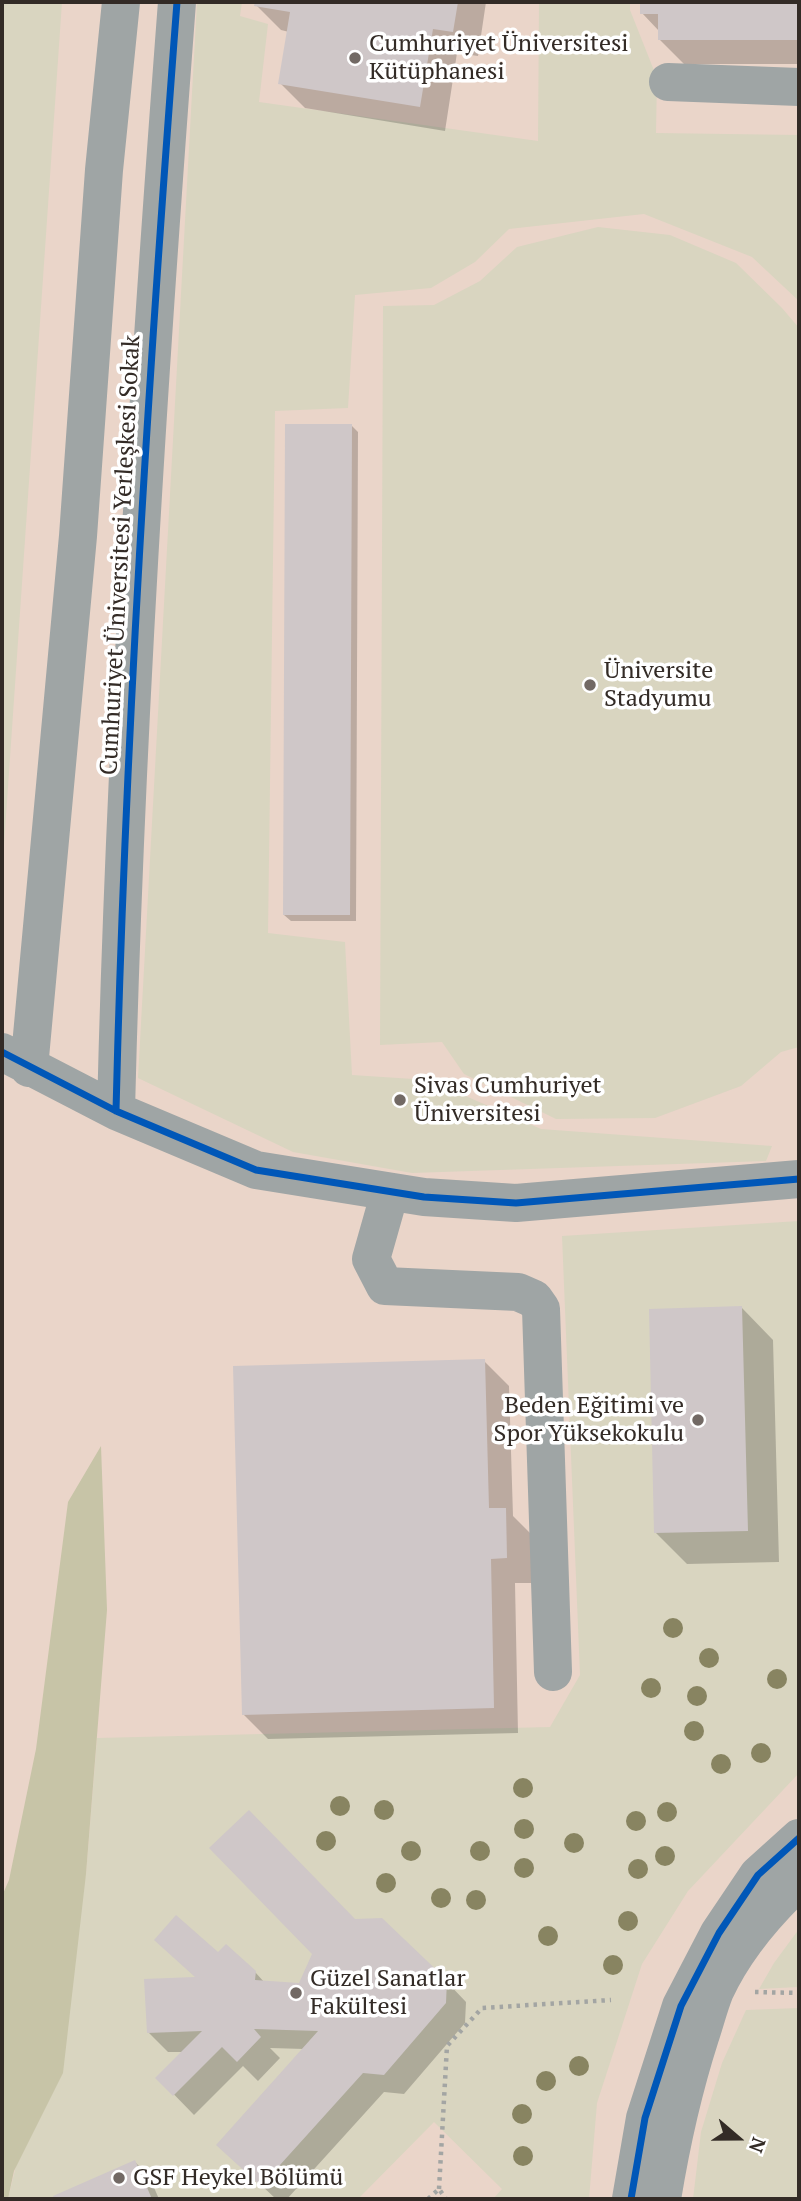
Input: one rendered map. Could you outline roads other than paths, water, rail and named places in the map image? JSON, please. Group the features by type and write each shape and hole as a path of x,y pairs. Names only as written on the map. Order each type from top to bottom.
{"street":[{"name":"Cumhuriyet Üniversitesi Yerleşkesi Sokak","path":"121,2 104,170 78,536 15,1060 116,1111 256,1170 390,1192 516,1203 799,1179"},
{"name":"Cumhuriyet Üniversitesi Yerleşkesi Sokak","path":"116,1111 120,948 148,381 177,2"},
{"path":"668,82 799,87"},
{"path":"390,1192 371,1259 385,1286 518,1292 534,1299 541,1309 552,1672"},
{"path":"631,2199 645,2118 681,2006 719,1933 758,1875 799,1838"},
{"path":"662,2199 669,2155 690,2070 715,1991 744,1943 782,1896 799,1881"}],"place":[{"name":"Cumhuriyet Üniversitesi Kütüphanesi","path":"355,58"},
{"name":"Üniversite Stadyumu","path":"590,685"},
{"name":"Sivas Cumhuriyet Üniversitesi","path":"400,1100"},
{"name":"Beden Eğitimi ve Spor Yüksekokulu","path":"698,1420"},
{"name":"Güzel Sanatlar Fakültesi","path":"296,1993"},
{"name":"GSF Heykel Bölümü","path":"119,2178"}]}
